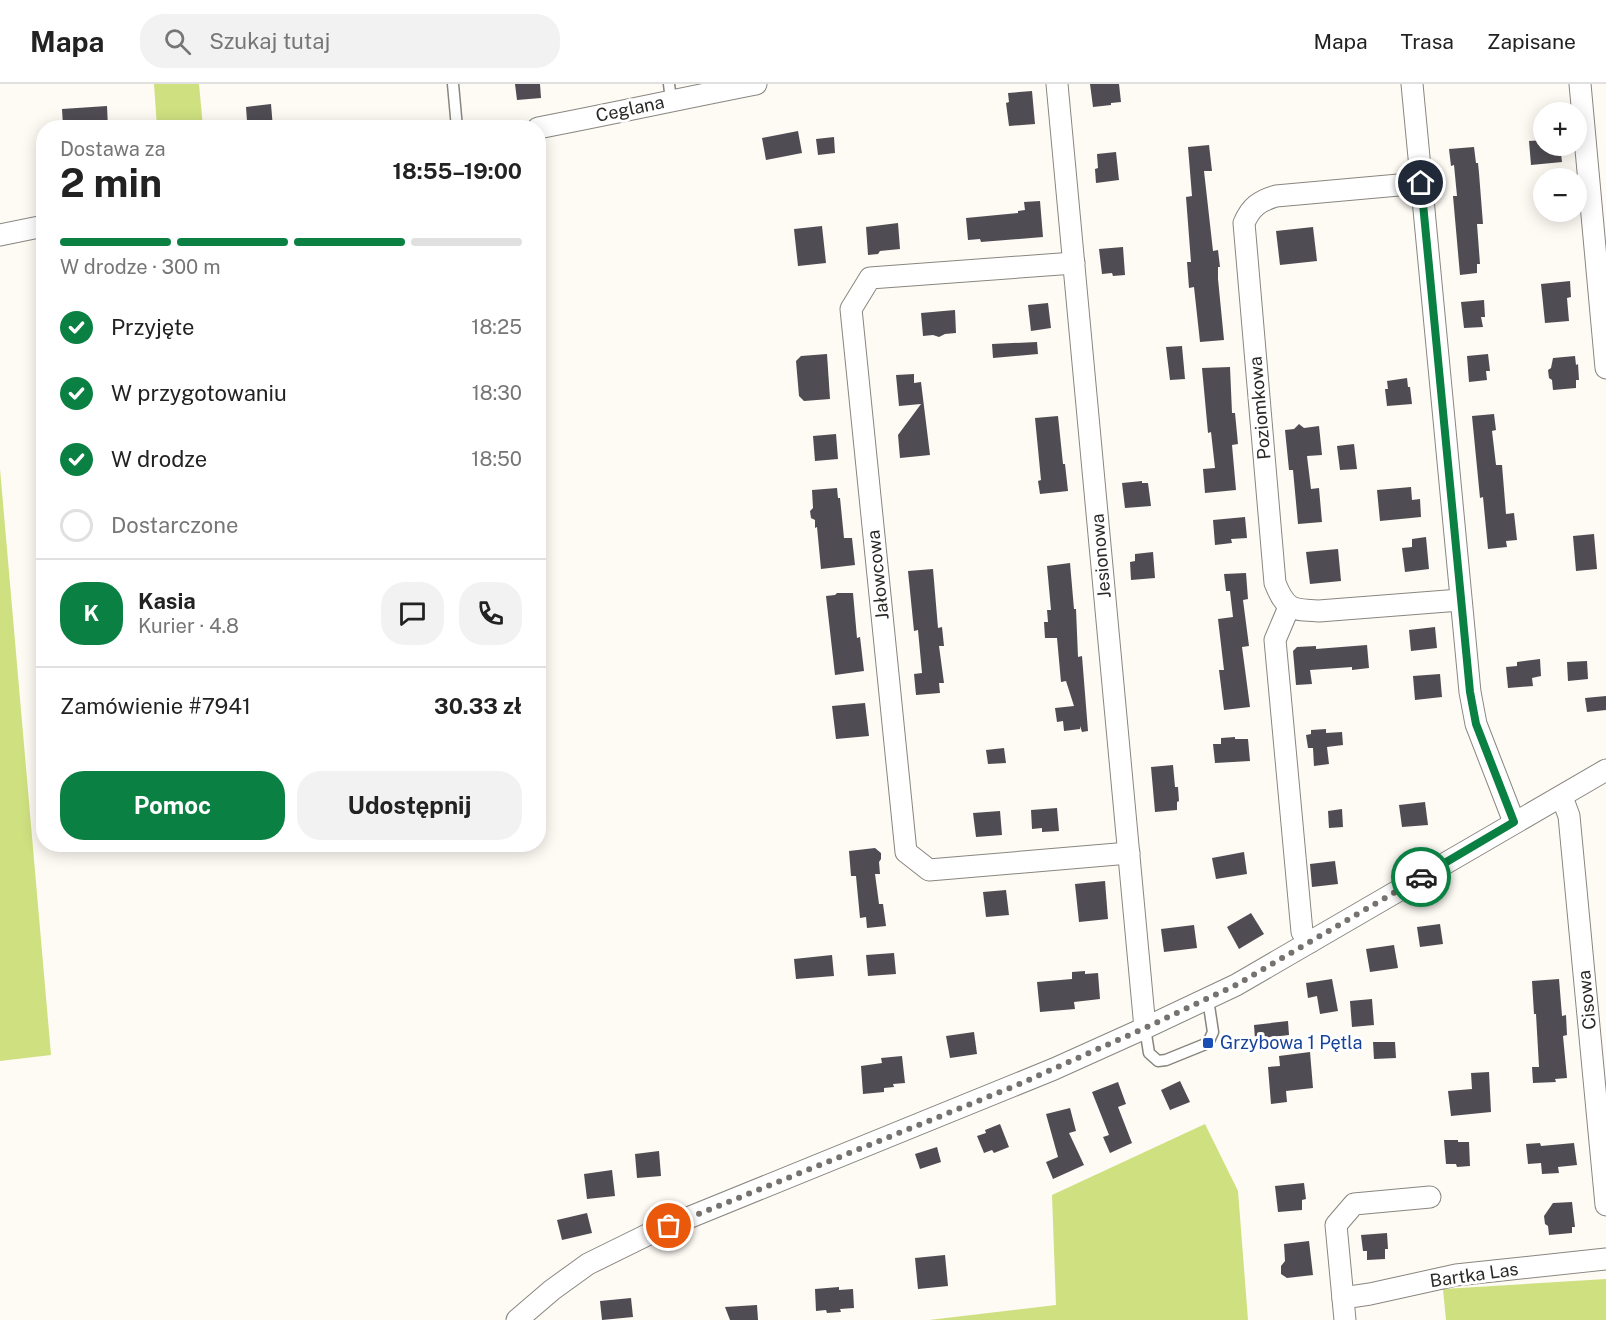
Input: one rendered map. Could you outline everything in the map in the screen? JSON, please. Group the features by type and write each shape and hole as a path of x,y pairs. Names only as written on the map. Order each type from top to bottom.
{"street":[{"name":"Ceglana","path":"546,127 619,113 670,92 756,84"},
{"name":"Jesionowa","path":"1057,84 1145,1028"},
{"path":"1412,84 1470,692 1476,724 1514,822"},
{"path":"1580,84 1606,368"},
{"name":"Poziomkowa","path":"1289,607 1280,596 1275,583 1244,223 1248,213 1258,203 1275,196 1421,183"},
{"path":"0,235 36,228"},
{"name":"Jałowcowa","path":"1074,263 870,278 851,309 906,852 929,870 1129,853"},
{"path":"1310,942 1302,932 1275,640 1289,607 1319,611 1460,600"},
{"path":"517,1320 552,1290 588,1264 651,1233 1011,1088 1208,999 1606,770"},
{"name":"Cisowa","path":"1562,797 1569,816 1606,1205"},
{"path":"1345,1320 1336,1225 1354,1204 1430,1197"},
{"name":"Bartka Las","path":"1343,1298 1456,1275 1606,1259"}],"lane":[{"path":"453,84 456,120"},
{"path":"1145,1028 1149,1053 1158,1061 1208,1043 1213,1032 1208,999"}],"green space":[{"path":"154,84 199,84 202,120 157,120"},
{"path":"0,469 51,1055 0,1061"},
{"path":"1205,1124 1238,1191 1248,1320 929,1320 1056,1305 1052,1195"},
{"path":"1606,1279 1606,1320 1446,1320 1443,1289"}],"building":[{"path":"515,84 540,84 541,98 517,100"},
{"path":"1090,84 1119,84 1121,102 1093,107"},
{"path":"1032,91 1035,124 1009,126 1006,103 1009,102 1008,93"},
{"path":"271,104 272,120 247,120 246,107"},
{"path":"107,106 108,120 63,120 62,109"},
{"path":"798,131 802,153 766,160 762,138"},
{"path":"834,137 835,153 818,155 816,139"},
{"path":"1529,141 1533,141 1533,156 1561,156 1562,162 1531,165"},
{"path":"1209,145 1212,171 1204,171 1213,251 1218,250 1220,267 1218,267 1218,279 1224,340 1200,342 1194,287 1189,288 1187,262 1191,262 1186,197 1192,196 1188,147"},
{"path":"1474,147 1476,163 1478,163 1483,224 1477,224 1480,264 1477,264 1477,273 1460,275 1453,196 1457,196 1454,165 1451,166 1449,149"},
{"path":"1116,152 1119,180 1096,183 1097,154"},
{"path":"1040,201 1043,237 981,242 980,239 968,240 966,218 1018,213 1018,211 1025,210 1024,202"},
{"path":"898,223 900,249 868,255 866,227"},
{"path":"822,226 826,263 798,266 794,229"},
{"path":"1313,227 1317,261 1280,265 1276,231"},
{"path":"1123,247 1125,275 1102,274 1099,249"},
{"path":"1570,281 1571,297 1567,298 1569,321 1545,323 1541,284"},
{"path":"1484,300 1485,317 1481,317 1483,327 1464,328 1461,302"},
{"path":"1048,303 1051,328 1031,331 1028,305"},
{"path":"955,310 956,333 939,337 923,336 921,313"},
{"path":"1037,342 1038,354 993,358 992,344"},
{"path":"1182,346 1185,379 1170,380 1166,347"},
{"path":"827,354 830,399 804,401 799,396 796,361 801,356"},
{"path":"1488,354 1490,371 1486,371 1487,380 1469,382 1467,356"},
{"path":"1575,356 1579,380 1576,380 1576,388 1553,390 1548,370 1551,368 1553,358"},
{"path":"1230,367 1232,413 1235,413 1238,444 1232,445 1236,490 1205,493 1203,469 1215,468 1211,432 1208,433 1202,368"},
{"path":"914,374 914,383 921,382 930,455 900,458 898,435 921,404 899,406 896,375"},
{"path":"1407,378 1412,404 1387,406 1385,389 1388,389 1387,381"},
{"path":"1494,414 1496,430 1492,431 1496,465 1502,465 1506,514 1514,513 1517,540 1506,541 1507,547 1488,549 1483,497 1480,498 1472,416"},
{"path":"1058,416 1068,491 1040,494 1038,481 1041,480 1035,418"},
{"path":"1299,424 1304,428 1319,426 1322,455 1307,456 1311,489 1319,488 1322,522 1298,524 1293,470 1289,470 1285,430 1294,429"},
{"path":"836,434 838,459 815,461 813,436"},
{"path":"1354,444 1357,469 1340,470 1337,446"},
{"path":"1142,481 1142,483 1148,483 1151,506 1125,508 1122,483"},
{"path":"1411,487 1412,500 1420,499 1421,517 1380,521 1377,490"},
{"path":"837,488 844,538 852,538 855,565 821,569 817,527 815,528 815,520 811,518 810,511 813,508 812,490"},
{"path":"1245,517 1247,538 1231,539 1232,543 1215,545 1213,520"},
{"path":"1594,534 1597,569 1576,571 1573,536"},
{"path":"1426,537 1429,569 1405,572 1402,548 1412,547 1412,539"},
{"path":"1338,549 1341,581 1310,584 1306,552"},
{"path":"1153,552 1155,578 1131,580 1130,562 1135,561 1135,554"},
{"path":"1070,563 1074,609 1076,609 1078,657 1082,656 1088,731 1082,732 1080,726 1080,729 1064,731 1063,721 1057,722 1055,708 1074,706 1066,681 1061,682 1057,638 1045,638 1044,622 1048,622 1047,610 1051,610 1047,566"},
{"path":"933,569 938,628 942,627 944,646 939,646 944,683 939,683 940,693 916,695 914,674 922,673 918,630 914,631 908,571"},
{"path":"1246,573 1248,599 1243,600 1249,646 1242,647 1250,707 1224,710 1219,670 1224,670 1218,619 1233,617 1230,591 1226,591 1224,574"},
{"path":"853,593 857,638 860,637 864,671 835,675 826,596"},
{"path":"1435,627 1437,648 1411,651 1409,630"},
{"path":"1367,645 1369,668 1310,670 1312,684 1296,685 1293,651 1297,647 1316,646 1316,649"},
{"path":"1540,659 1541,676 1532,678 1533,686 1508,688 1506,667 1517,666 1517,662"},
{"path":"1587,661 1588,679 1568,681 1567,662"},
{"path":"1440,674 1442,697 1415,700 1413,676"},
{"path":"1606,696 1606,710 1587,712 1585,698"},
{"path":"865,703 869,736 836,739 832,706"},
{"path":"1326,729 1326,733 1342,732 1343,745 1327,747 1329,764 1314,766 1313,748 1308,748 1306,735 1311,734 1311,730"},
{"path":"1235,737 1235,739 1248,739 1250,761 1215,763 1213,744 1221,744 1221,738"},
{"path":"1004,748 1006,763 988,764 986,750"},
{"path":"1173,765 1175,787 1178,787 1177,810 1155,812 1151,767"},
{"path":"1425,802 1428,825 1402,827 1399,805"},
{"path":"1057,808 1059,831 1042,832 1042,828 1032,829 1031,810"},
{"path":"1342,809 1343,827 1329,828 1328,811"},
{"path":"1000,811 1002,835 976,837 973,813"},
{"path":"875,848 881,853 880,874 875,874 879,904 883,904 886,926 867,928 866,917 860,918 856,876 851,876 849,851"},
{"path":"1244,852 1247,874 1216,879 1212,858"},
{"path":"1335,861 1338,884 1312,887 1310,864"},
{"path":"1105,881 1108,919 1079,922 1075,884"},
{"path":"1006,890 1009,915 986,917 983,892"},
{"path":"1251,913 1264,934 1239,949 1227,927"},
{"path":"1440,924 1443,944 1420,947 1417,927"},
{"path":"1194,925 1197,948 1164,952 1161,929"},
{"path":"1394,945 1398,968 1370,972 1366,949"},
{"path":"894,953 896,974 868,976 866,955"},
{"path":"832,955 834,976 796,979 794,959"},
{"path":"1085,971 1085,974 1098,973 1100,999 1074,1002 1075,1009 1040,1012 1037,982 1072,979 1072,972"},
{"path":"1332,979 1338,1011 1320,1014 1317,996 1308,998 1306,983"},
{"path":"1559,979 1562,1016 1566,1015 1567,1035 1563,1036 1567,1078 1555,1079 1556,1082 1533,1083 1532,1067 1539,1067 1532,981"},
{"path":"1372,999 1374,1025 1352,1027 1350,1001"},
{"path":"1288,1021 1289,1035 1255,1039 1254,1025"},
{"path":"974,1032 977,1054 950,1058 946,1036"},
{"path":"1373,1042 1395,1042 1396,1058 1374,1059"},
{"path":"1310,1052 1313,1088 1286,1091 1287,1102 1271,1104 1268,1067 1280,1066 1279,1056"},
{"path":"902,1056 905,1083 893,1084 894,1087 884,1088 884,1092 863,1094 861,1066 882,1063 881,1058"},
{"path":"1489,1072 1491,1112 1451,1116 1448,1091 1472,1089 1471,1073"},
{"path":"1180,1081 1190,1102 1170,1110 1161,1090"},
{"path":"1118,1082 1126,1104 1118,1107 1132,1143 1110,1153 1103,1137 1109,1135 1092,1092"},
{"path":"1070,1108 1076,1131 1069,1133 1084,1165 1053,1179 1046,1162 1058,1157 1046,1114"},
{"path":"1000,1124 1009,1147 994,1153 992,1150 984,1153 977,1136"},
{"path":"1444,1140 1469,1142 1470,1166 1457,1167 1456,1164 1446,1164"},
{"path":"1540,1143 1541,1146 1574,1143 1577,1165 1558,1167 1559,1173 1542,1174 1541,1163 1528,1164 1526,1144"},
{"path":"937,1147 941,1162 920,1169 915,1154"},
{"path":"659,1151 661,1176 637,1178 635,1154"},
{"path":"612,1170 615,1196 587,1199 584,1174"},
{"path":"1304,1183 1306,1199 1302,1200 1302,1210 1278,1212 1275,1186"},
{"path":"1572,1202 1575,1227 1572,1227 1572,1233 1549,1235 1544,1216 1553,1203"},
{"path":"587,1213 592,1233 562,1240 557,1220"},
{"path":"1387,1233 1388,1249 1385,1249 1385,1259 1367,1260 1367,1251 1363,1251 1361,1235"},
{"path":"1309,1241 1313,1275 1287,1278 1281,1274 1281,1266 1285,1261 1284,1244"},
{"path":"945,1255 948,1286 918,1289 915,1258"},
{"path":"839,1287 839,1290 853,1289 854,1308 840,1309 841,1312 816,1311 815,1289"},
{"path":"631,1298 633,1317 602,1320 600,1301"},
{"path":"757,1305 758,1320 730,1320 725,1307"}],"way so far":[{"path":"669,1226 1054,1070 1208,999 1421,877"}],"place":[{"name":"Grzybowa 1 Pętla","path":"1208,1043"}],"route":[{"path":"1421,183 1470,692 1476,724 1514,822 1421,877"}]}
